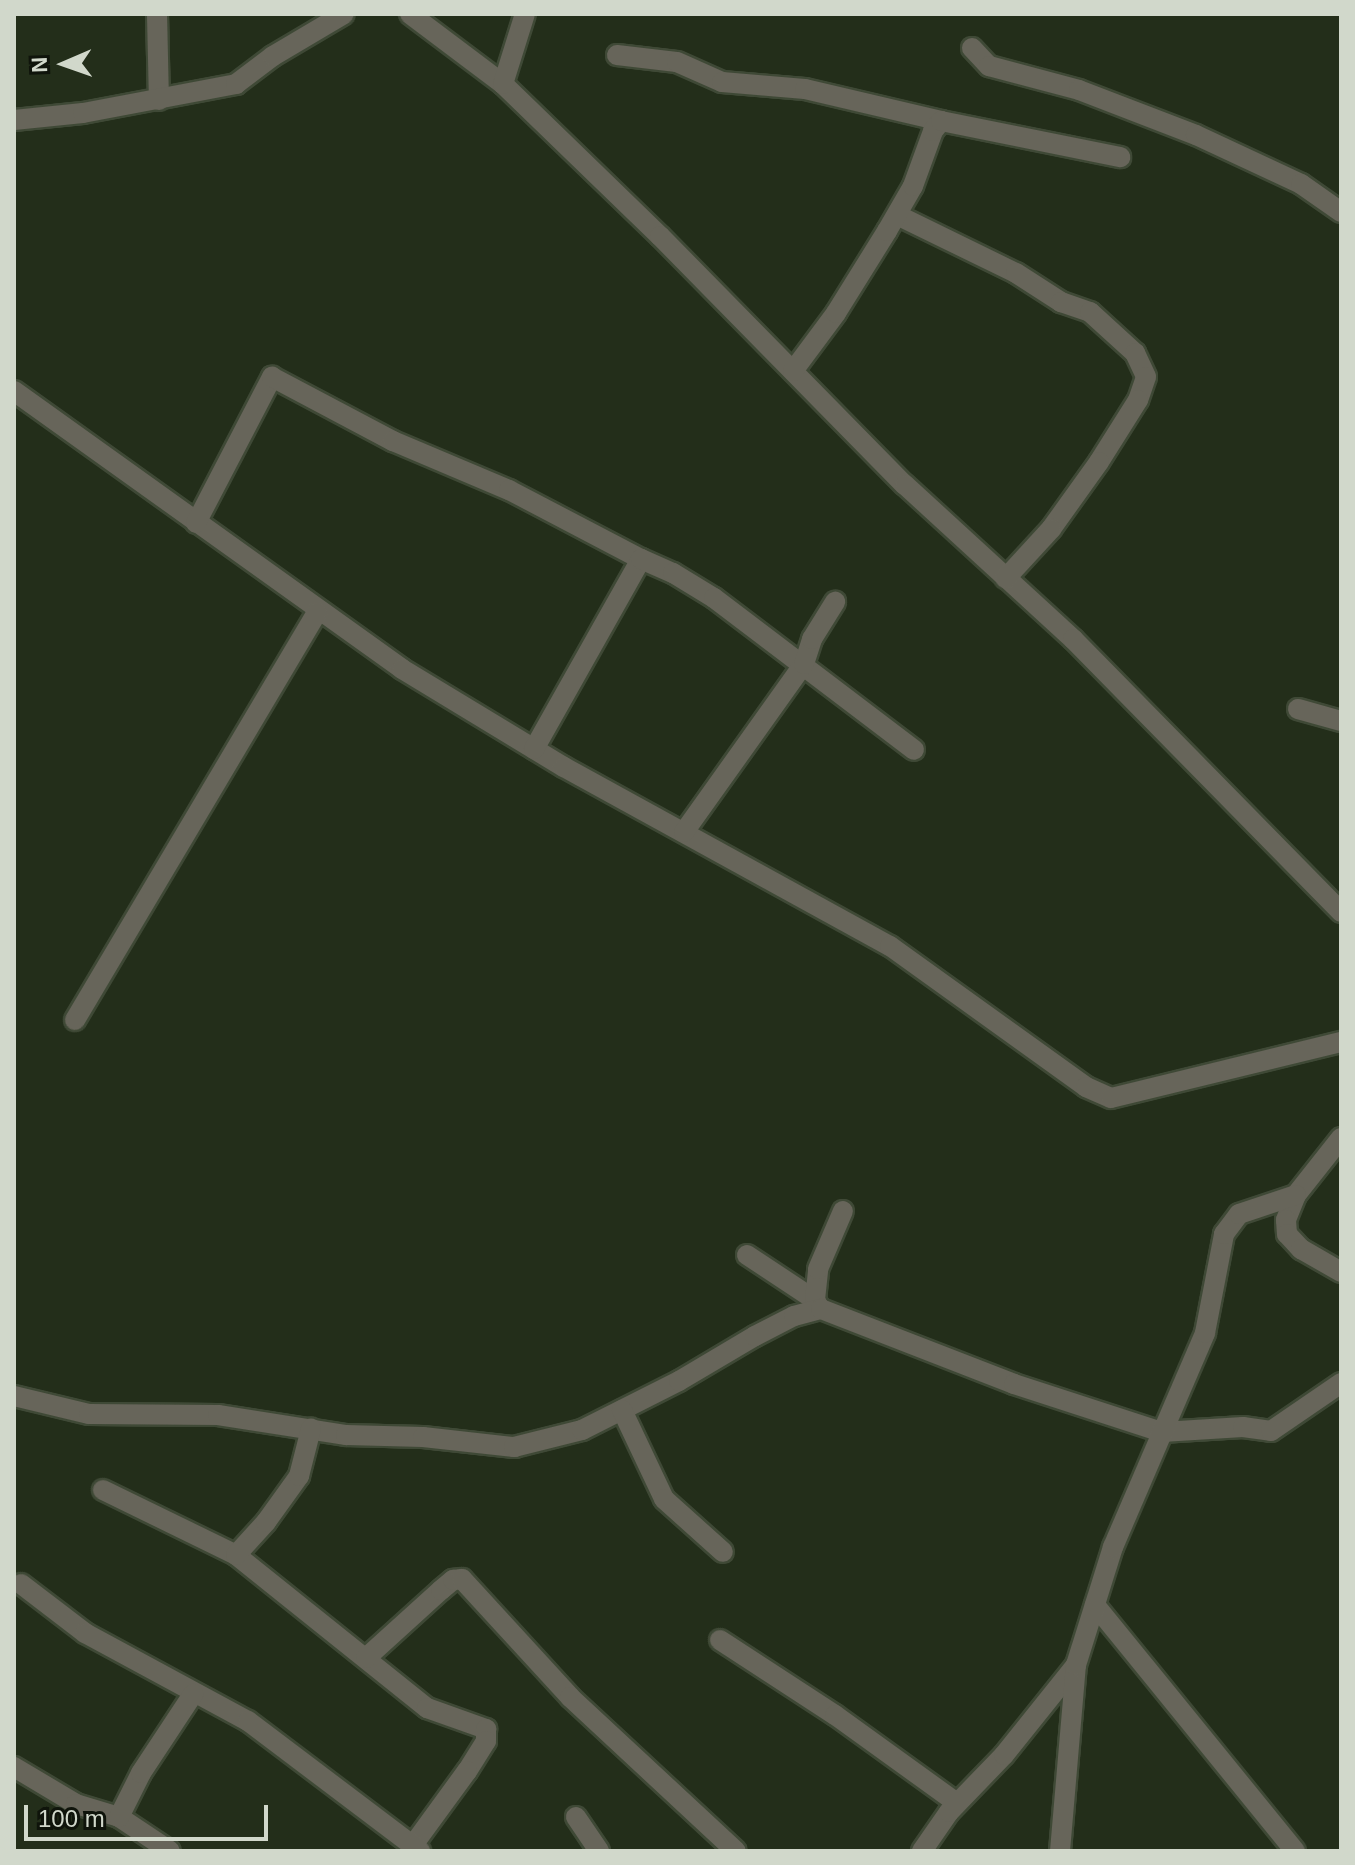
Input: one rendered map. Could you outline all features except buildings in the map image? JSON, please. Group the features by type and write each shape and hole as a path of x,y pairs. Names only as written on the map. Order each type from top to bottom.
{"street":[{"path":"157,14 159,100"},
{"path":"14,120 159,100 236,84 273,56 344,14"},
{"path":"410,14 503,84 905,485 1073,639 1341,912"},
{"path":"503,84 525,14"},
{"path":"972,48 989,66 1079,90 1196,135 1301,184 1341,212"},
{"path":"617,55 677,62 722,82 805,89 941,121 1120,157"},
{"path":"793,371 836,313 897,215 941,121"},
{"path":"897,215 1016,273 1061,302 1090,312 1135,353 1146,377 1138,400 1099,462 1051,529 1006,578"},
{"path":"196,523 272,377 393,441 509,490 673,573 714,598 777,649 804,664 914,750"},
{"path":"14,391 317,612 402,669 534,749 890,946 1086,1087 1111,1098 1341,1042"},
{"path":"534,749 641,559"},
{"path":"684,832 804,664 812,639 835,602"},
{"path":"75,1020 317,612"},
{"path":"1298,709 1341,721"},
{"path":"1341,1138 1287,1211 1287,1234 1301,1249 1341,1272"},
{"path":"1060,1851 1076,1665 1113,1547 1205,1333 1224,1234 1239,1214 1296,1195"},
{"path":"818,1305 818,1269 843,1211"},
{"path":"747,1255 818,1305 1027,1389 1162,1432 1243,1427 1271,1431 1288,1423 1341,1383"},
{"path":"14,1396 89,1414 218,1415 286,1422 311,1429 514,1447 564,1437 622,1410 755,1336 818,1305"},
{"path":"622,1410 664,1499 723,1552"},
{"path":"236,1555 266,1522 299,1476 311,1429"},
{"path":"21,1584 85,1633 248,1721 417,1848 486,1741 486,1729 427,1708 236,1555 103,1490"},
{"path":"366,1658 453,1580 462,1579 570,1697 736,1851"},
{"path":"1095,1605 1295,1851"},
{"path":"720,1640 835,1715 957,1803"},
{"path":"922,1851 957,1803 1004,1755 1076,1665"},
{"path":"119,1817 141,1773 193,1694"},
{"path":"14,1767 76,1804 119,1817 170,1851"},
{"path":"576,1817 599,1851"}]}
